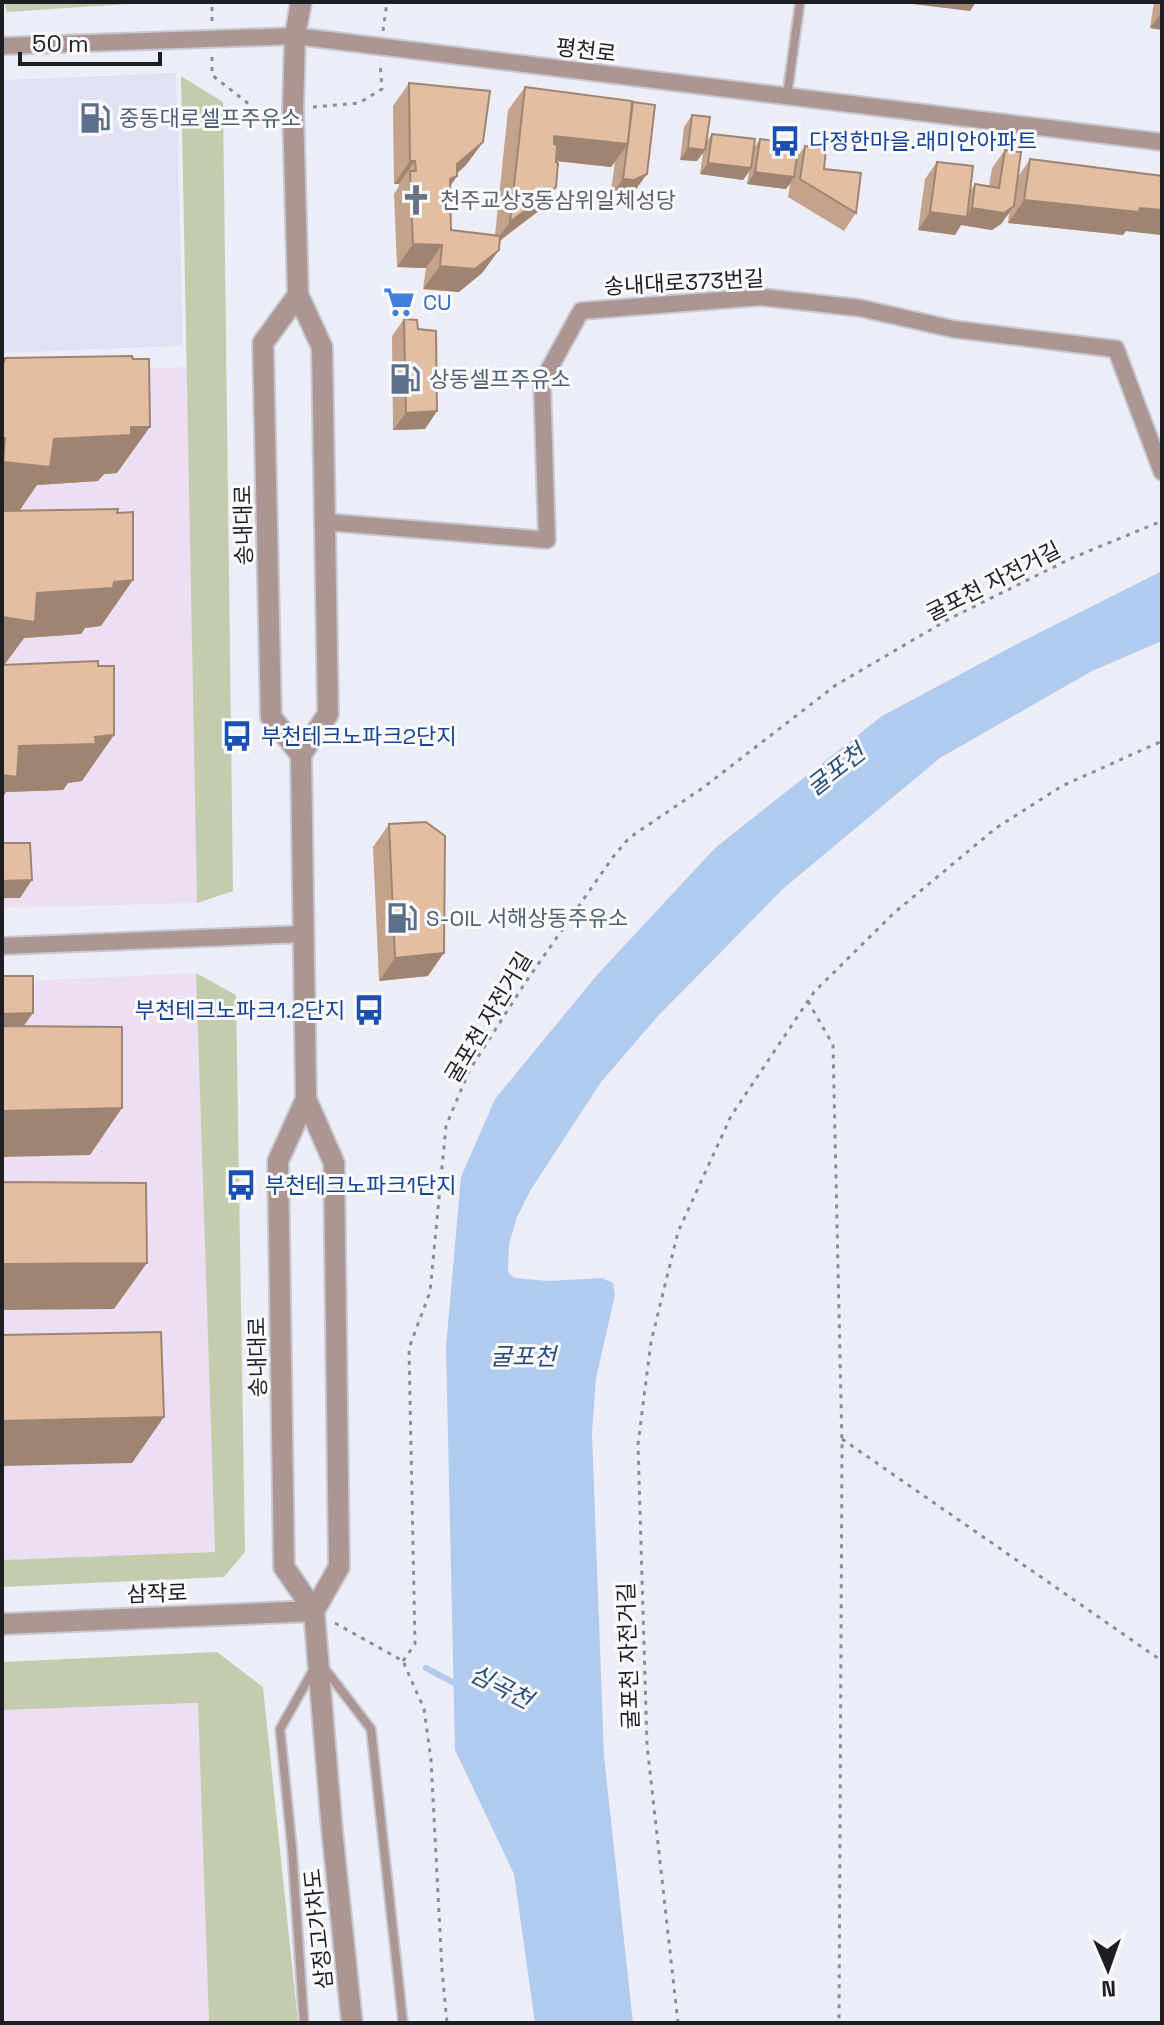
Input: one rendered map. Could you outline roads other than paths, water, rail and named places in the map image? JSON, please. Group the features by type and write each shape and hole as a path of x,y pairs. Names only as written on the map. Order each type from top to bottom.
{"street":[{"path":"301,2 295,36 293,109 298,295 322,347 328,714 301,755"},
{"name":"평천로","path":"2,46 295,36 1162,142"},
{"name":"송내대로","path":"298,295 263,343 271,717 301,755 306,1099 334,1163 339,1567 314,1611"},
{"name":"송내대로373번길","path":"325,522 547,540 542,382 581,311 761,297 860,308 953,329 1116,349 1162,472"},
{"path":"2,946 303,934"},
{"name":"송내대로","path":"306,1099 278,1161 284,1567 314,1611 332,1830"},
{"name":"삼작로","path":"2,1624 314,1611"},
{"name":"삼정고가차도","path":"332,1830 352,2023"}],"lane":[{"path":"787,96 800,2"},
{"path":"304,2023 280,1729 318,1661 371,1729 403,2023"}],"water":[{"name":"굴포천","path":"1162,571 1162,641 1092,671 940,758 784,888 658,1016 601,1082 530,1191 517,1217 509,1244 508,1272 514,1278 548,1281 602,1278 613,1283 615,1295 596,1378 592,1433 604,1756 633,2023 535,2023 514,1874 455,1750 446,1347 461,1177 495,1099 597,975 715,848 882,716"}],"waterway":[{"name":"심곡천","path":"426,1668 458,1685"}],"place":[{"name":"중동대로셀프주유소","path":"95,118"},
{"name":"다정한마을.래미안아파트","path":"785,141"},
{"name":"천주교상3동삼위일체성당","path":"416,200"},
{"name":"CU","path":"399,302"},
{"name":"상동셀프주유소","path":"405,379"},
{"name":"부천테크노파크2단지","path":"237,736"},
{"name":"S-OIL 서해상동주유소","path":"402,918"},
{"name":"부천테크노파크1.2단지","path":"369,1010"},
{"name":"부천테크노파크1단지","path":"241,1185"}]}
